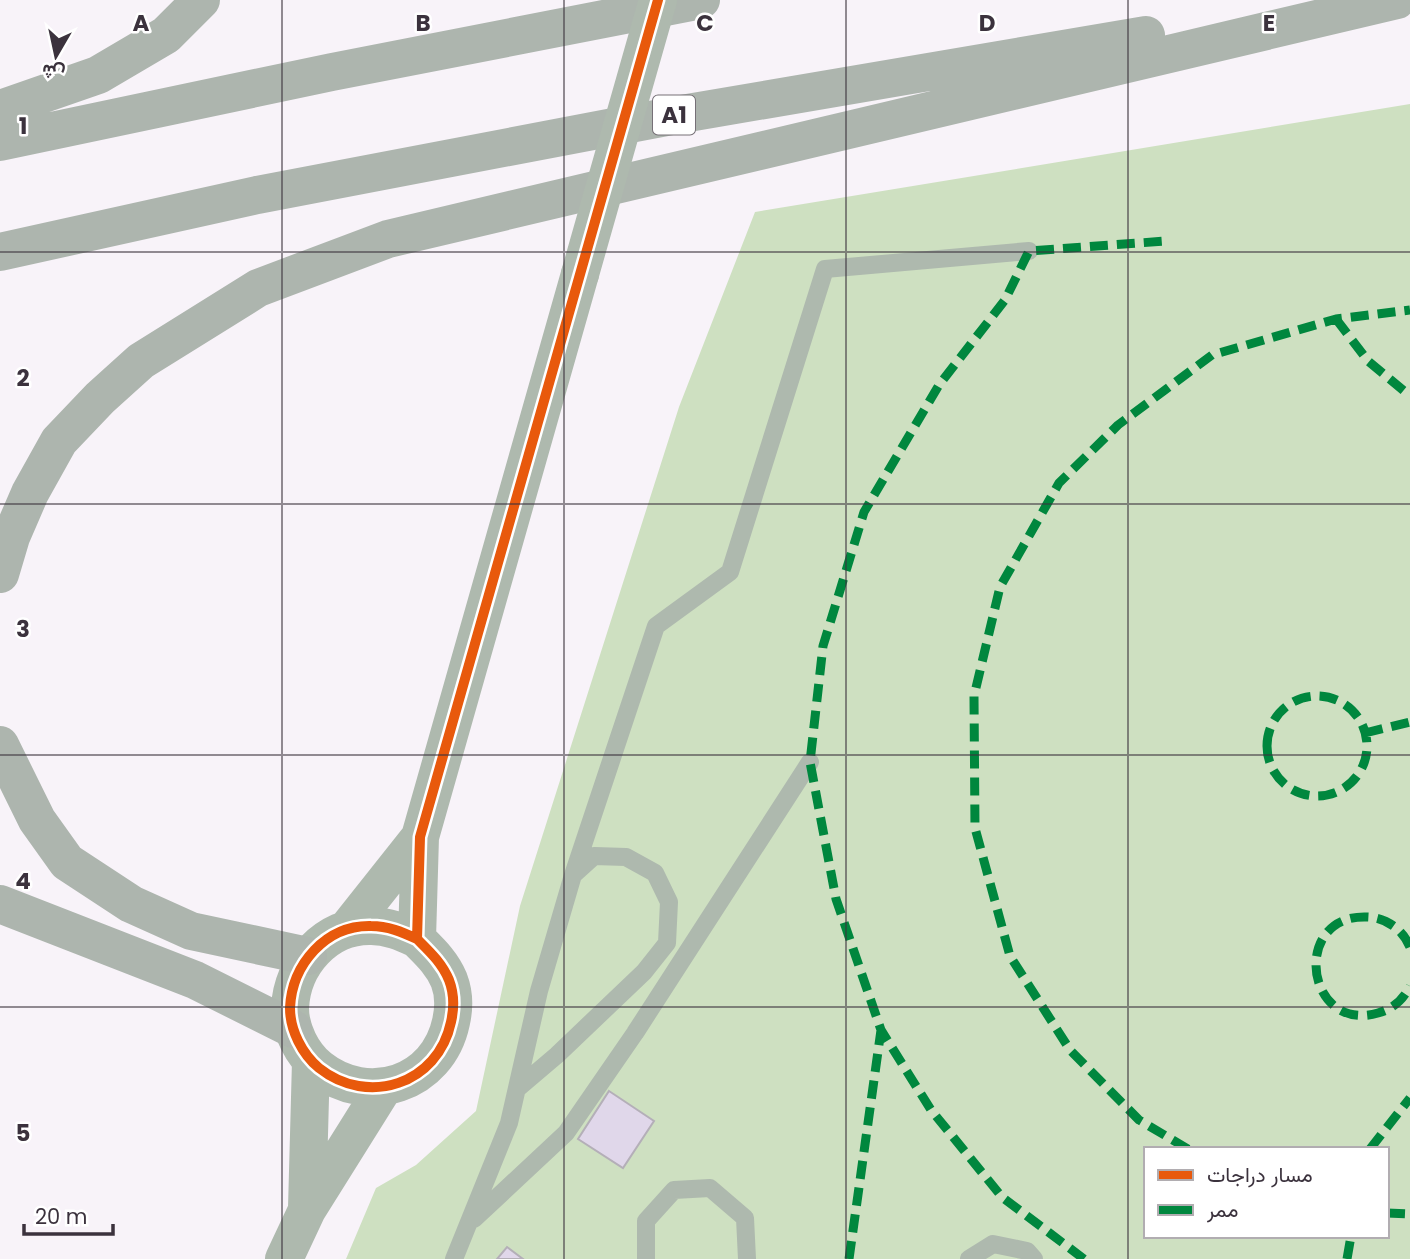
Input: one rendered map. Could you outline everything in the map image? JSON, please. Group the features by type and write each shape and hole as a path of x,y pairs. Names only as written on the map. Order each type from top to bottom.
{"highway":[{"path":"0,109 98,75 166,35 201,0"},
{"path":"0,142 346,69 701,0"},
{"name":"A1","path":"0,251 257,195 682,114 1353,0"},
{"path":"0,574 11,537 30,494 59,441 100,398 141,361 258,288 388,239 1397,0"},
{"path":"0,745 37,820 67,862 131,904 191,931 308,956"},
{"path":"0,904 195,980 302,1045"}],"street":[{"path":"417,939 420,836 658,0"},
{"path":"347,929 420,836"},
{"path":"302,1045 332,1078 357,1087 384,1087 411,1079 433,1062 448,1038 454,1011 450,983 437,958 417,939 394,929 371,926 347,929 326,940 308,956 298,973 290,1010 302,1045 307,1210"},
{"path":"284,1259 307,1210 384,1087"}],"lane":[{"path":"454,1259 509,1123 538,991 573,875 656,626 730,572 825,269 1029,251"},
{"path":"469,1224 566,1133 635,1033 810,762"},
{"path":"517,1089 644,972 667,943 669,902 655,873 626,857 594,856 573,875"},
{"path":"646,1259 646,1221 674,1190 710,1188 744,1218 747,1259"},
{"path":"969,1259 993,1244 1027,1251 1034,1259"}],"green space":[{"path":"1410,104 1410,1259 346,1259 376,1188 416,1165 476,1111 520,906 679,407 755,212"}],"building":[{"path":"609,1091 654,1121 623,1168 578,1139"},
{"path":"507,1247 523,1259 497,1259"}],"marked path":[{"path":"1084,1259 1002,1197 931,1110 881,1030 836,899 810,762 823,646 864,512 939,385 1005,300 1029,251 1166,241"},
{"path":"1185,1147 1139,1120 1070,1050 1010,956 975,828 974,696 1000,587 1059,483 1118,425 1212,355 1336,319 1410,310"},
{"path":"1336,319 1368,361 1410,396"},
{"path":"1317,696 1336,700 1352,711 1363,727 1367,746 1363,765 1352,781 1336,792 1317,796 1298,792 1282,781 1271,765 1267,746 1271,727 1282,711 1298,700 1317,696"},
{"path":"1365,733 1410,722"},
{"path":"1410,947 1399,930 1388,922 1368,917 1343,921 1326,933 1318,951 1316,971 1322,991 1335,1006 1353,1015 1378,1013 1388,1009 1401,1000 1410,986"},
{"path":"849,1259 881,1030"},
{"path":"1372,1147 1410,1098"},
{"path":"1389,1213 1410,1214"},
{"path":"1347,1259 1351,1238"}],"cycle path":[{"path":"417,939 383,927 355,927 340,932 314,950 297,976 290,1008 298,1041 307,1056 319,1068 338,1080 358,1086 379,1087 398,1083 416,1074 432,1061 444,1043 451,1022 453,1001 449,980 439,963 417,939 420,837 658,0"}]}
